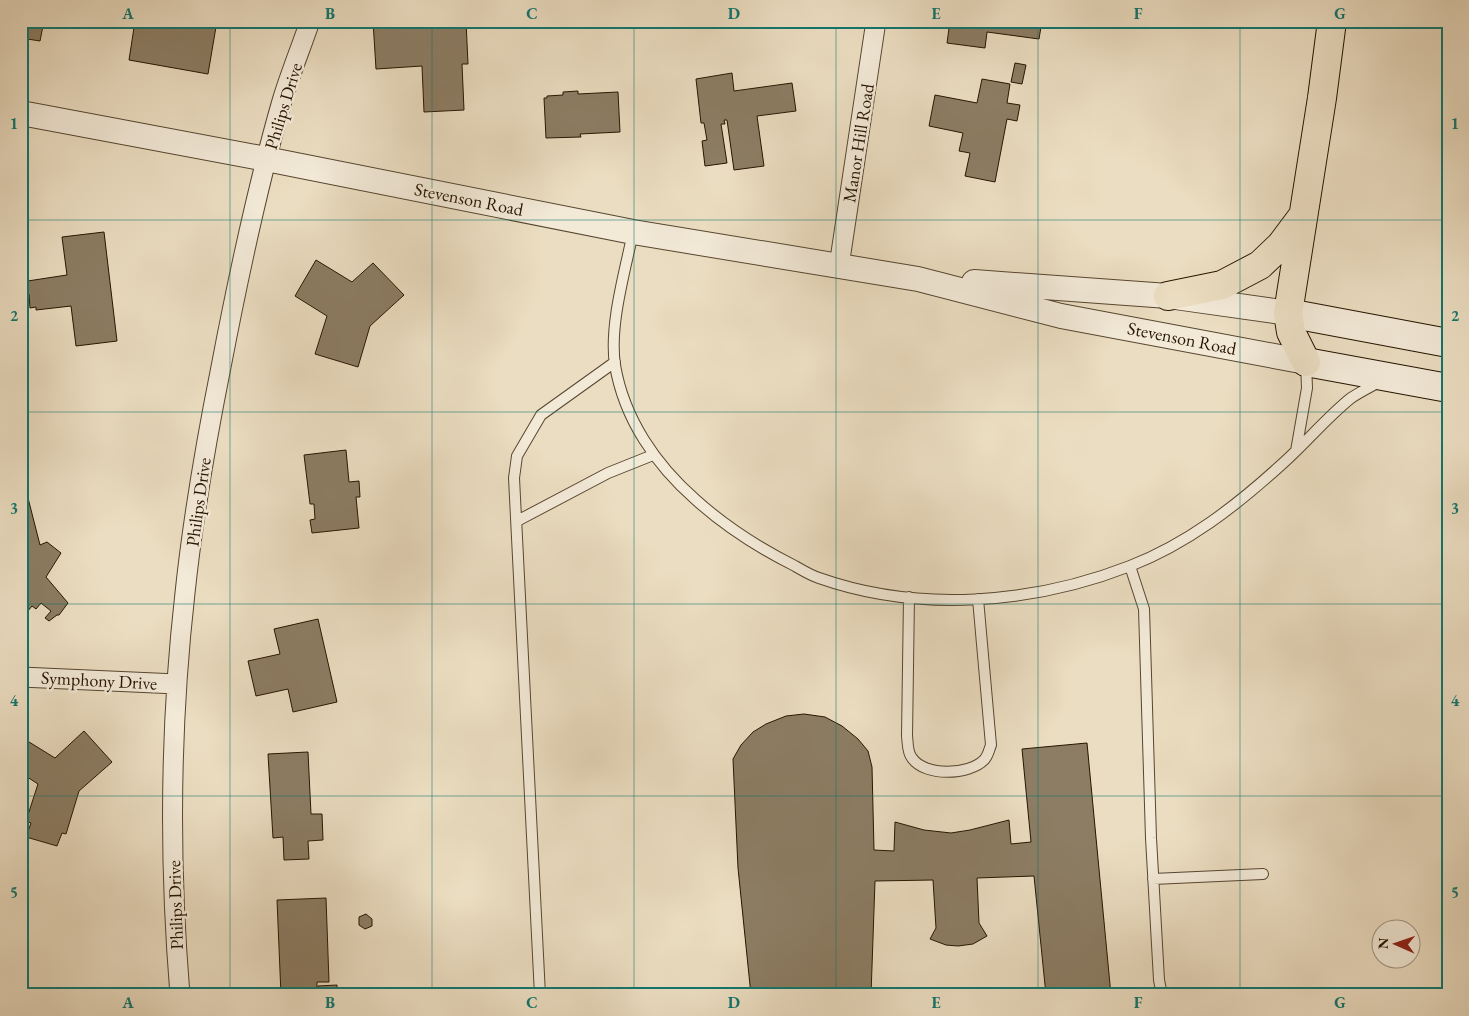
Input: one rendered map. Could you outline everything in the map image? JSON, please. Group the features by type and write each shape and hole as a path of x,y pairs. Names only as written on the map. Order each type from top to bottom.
{"highway":[{"path":"1306,362 1291,332 1288,313 1322,98 1332,21"},
{"path":"1168,296 1222,285 1260,265 1281,245 1304,214"}],"main road":[{"name":"Stevenson Road","path":"1288,313 1448,342"},
{"name":"Stevenson Road","path":"1306,362 1448,388"}],"street":[{"name":"Philips Drive","path":"180,995 173,866 173,786 177,684 185,592 202,470 240,269 266,159 283,99 310,21"},
{"name":"Manor Hill Road","path":"839,266 876,21"},
{"name":"Stevenson Road","path":"21,113 266,159 633,232 918,279 1061,316 1306,362"},
{"name":"Stevenson Road","path":"918,279 1168,296 1288,313"},
{"name":"Symphony Drive","path":"21,677 177,684"}],"lane":[{"path":"633,232 615,326 615,362 622,393 633,420 653,455 680,486 716,517 767,552 818,577 872,592 909,597 978,599 1036,592 1078,584 1130,566 1171,548 1213,521 1280,466 1352,398 1387,377"},
{"path":"540,995 514,478 518,456 541,415 615,362"},
{"path":"1296,451 1307,388 1306,362"},
{"path":"517,521 608,473 653,455"},
{"path":"1130,566 1144,608 1153,879 1159,980 1162,995"},
{"path":"909,597 908,750 912,759 920,766 942,772 975,766 986,759 991,745 978,599"},
{"path":"1153,879 1263,874"}],"building":[{"path":"21,21 44,21 40,41 21,38"},
{"path":"135,21 217,21 208,74 129,60"},
{"path":"373,21 466,21 468,64 462,64 464,110 424,112 422,66 376,69"},
{"path":"950,21 1042,21 1039,39 987,32 985,48 947,43"},
{"path":"1015,63 1026,65 1022,84 1011,82"},
{"path":"732,73 734,91 792,83 796,111 757,116 764,166 734,170 727,120 724,120 725,124 721,124 727,163 705,166 702,141 707,140 704,123 701,123 696,79"},
{"path":"982,79 1010,84 1007,103 1020,105 1017,121 1007,119 995,182 965,176 970,153 959,151 963,133 929,126 935,95 977,103"},
{"path":"578,91 578,94 618,92 620,132 580,134 581,137 546,138 544,98 547,98 547,96 563,95 563,92"},
{"path":"104,232 117,341 76,346 71,306 36,310 36,307 30,308 29,294 21,295 21,282 67,275 62,237"},
{"path":"316,260 352,282 373,263 404,295 370,326 358,367 315,354 327,316 295,296"},
{"path":"346,450 349,482 359,481 360,497 356,497 359,528 312,533 310,520 315,519 314,504 310,504 304,455"},
{"path":"21,490 23,490 26,499 28,498 40,545 47,542 61,553 46,577 68,603 59,615 49,621 45,618 51,611 41,603 36,609 32,606 23,617 21,616"},
{"path":"318,619 337,702 293,712 288,689 256,696 248,661 280,654 274,629"},
{"path":"804,714 825,717 842,726 858,739 868,751 872,767 874,850 894,851 895,822 924,830 951,833 1009,820 1011,844 1031,842 1022,749 1087,743 1111,995 1046,995 1034,876 977,878 979,923 987,936 973,944 958,946 946,945 930,939 936,928 933,880 875,881 871,995 751,995 738,868 733,759 741,745 753,732 766,724 786,716"},
{"path":"84,731 112,762 79,791 66,834 62,833 57,846 26,837 31,823 26,821 38,784 21,773 21,737 55,758"},
{"path":"308,752 311,814 322,814 323,840 308,841 309,859 284,860 283,837 273,838 268,754"},
{"path":"326,898 329,982 317,982 317,995 281,995 277,900"},
{"path":"366,914 372,919 372,926 365,929 359,925 359,917"},
{"path":"337,985 337,995 318,995 318,986"}]}
